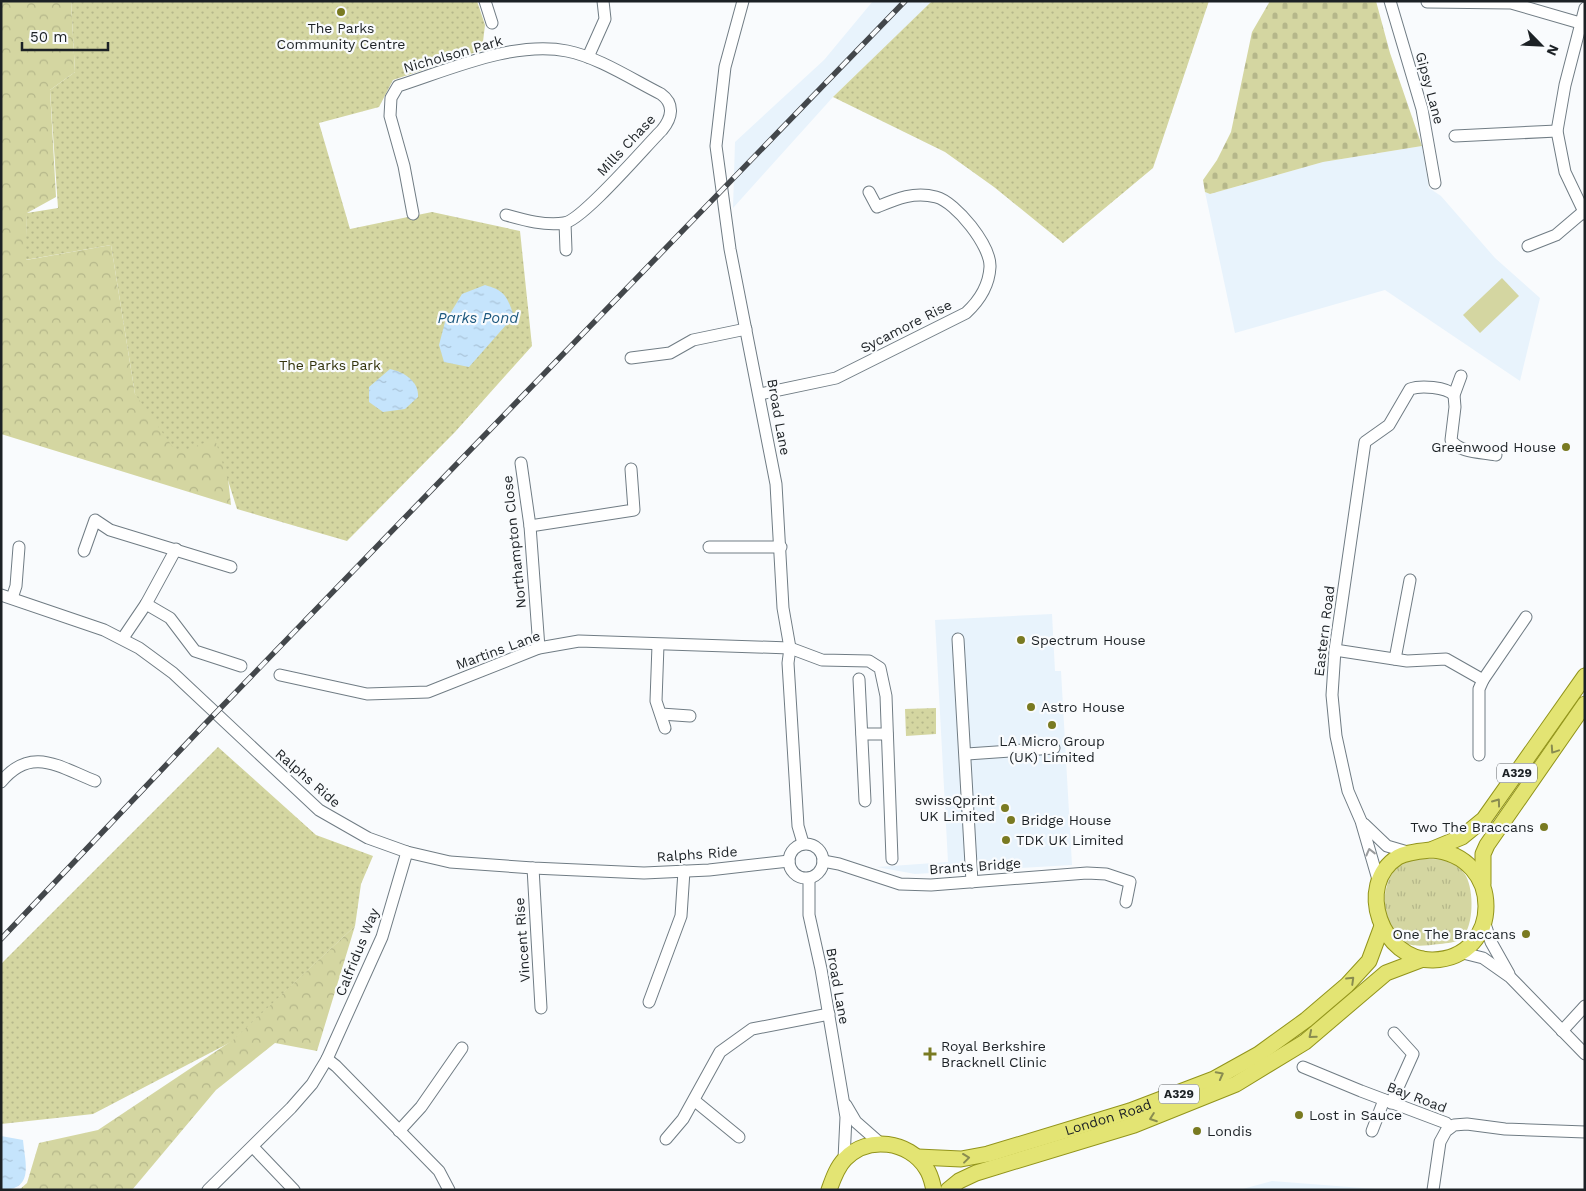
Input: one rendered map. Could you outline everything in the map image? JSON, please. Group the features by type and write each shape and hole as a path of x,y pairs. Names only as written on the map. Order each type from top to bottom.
{"main road":[{"name":"A329","path":"1431,850 1452,854 1465,861 1478,875 1486,896 1484,921 1474,940 1459,952 1445,958 1423,959 1403,951 1394,944 1382,926 1378,910 1379,883 1392,863 1399,857 1431,850 1462,837 1484,819 1585,676"},
{"name":"A329","path":"1483,886 1483,854 1487,845 1585,704"},
{"name":"London Road","path":"918,1157 961,1158 988,1154 1130,1111 1214,1078 1259,1054 1306,1020 1347,984 1369,961 1382,926"},
{"name":"London Road","path":"948,1190 959,1181 976,1173 1134,1125 1236,1084 1305,1042 1386,973 1423,959"},
{"name":"A329","path":"844,1159 854,1150 881,1144 899,1146 918,1157"},
{"path":"918,1157 930,1175 934,1190"},
{"path":"829,1190 837,1170 844,1159"}],"street":[{"path":"485,1 492,23"},
{"path":"588,58 605,18 604,1"},
{"name":"Broad Lane","path":"743,1 725,67 716,146 723,211 776,484 783,608 790,648 788,663 798,826 803,844"},
{"name":"Gipsy Lane","path":"1390,1 1422,109 1435,183"},
{"path":"1427,2 1510,3 1580,23"},
{"path":"1528,246 1556,235 1584,213 1564,172 1557,131 1565,85 1585,8"},
{"name":"Nicholson Park","path":"413,214 404,166 390,116 391,98 398,86 472,62 536,48 568,51 588,58"},
{"name":"Mills Chase","path":"565,223 586,209 662,130 668,122 671,110 669,102 661,94 588,58"},
{"path":"1455,136 1557,131"},
{"name":"Sycamore Rise","path":"760,394 836,378 966,313 979,301 987,283 990,266 984,246 962,214 937,197 927,196 908,195 877,207 869,192"},
{"path":"506,215 533,222 565,223 566,250"},
{"path":"631,358 670,352 693,340 746,329"},
{"path":"1461,376 1454,396 1456,400 1450,436 1452,442 1463,449 1496,455"},
{"name":"Eastern Road","path":"1379,883 1361,820 1348,791 1336,736 1332,695 1335,650 1365,442 1389,425 1410,389 1433,388 1452,393 1454,396"},
{"name":"Northampton Close","path":"521,463 530,526 539,648"},
{"path":"530,526 634,510 631,469"},
{"path":"84,551 95,520 110,530 231,567"},
{"path":"709,547 781,546"},
{"path":"6,596 16,586 19,547"},
{"path":"123,638 146,604 176,549"},
{"path":"1396,659 1410,580"},
{"name":"Ralphs Ride","path":"6,596 67,616 123,638 173,673 319,810 368,838 407,852 450,862 533,868 644,872 684,871 789,861"},
{"path":"146,604 170,618 194,651 241,666"},
{"path":"1479,755 1478,717 1480,689 1483,680 1526,617"},
{"path":"958,639 972,882"},
{"name":"Martins Lane","path":"280,675 367,694 428,692 539,648 579,641 790,648 822,660 868,660 880,668 886,696 887,734"},
{"path":"658,645 656,701 665,728"},
{"path":"1335,650 1413,661 1446,660 1483,680"},
{"path":"860,680 865,801"},
{"path":"661,714 690,716"},
{"path":"862,734 887,734 892,858"},
{"path":"966,754 1054,748"},
{"path":"1,782 20,765 34,760 46,762 95,781"},
{"path":"877,809 890,808"},
{"name":"Eastern Road","path":"1361,820 1387,846 1411,853"},
{"path":"803,844 817,847 823,861 819,872 809,878 797,876 790,867 789,861 791,852 803,844"},
{"name":"Calfridus Way","path":"208,1190 253,1147 312,1084 327,1059 382,937 407,852"},
{"name":"Brants Bridge","path":"823,861 839,864 900,884 931,885 1088,873 1106,874 1130,882 1126,902"},
{"name":"Vincent Rise","path":"533,868 541,1008"},
{"path":"648,1002 681,916 684,871"},
{"name":"Broad Lane","path":"809,878 809,915 828,1014 846,1128 844,1159"},
{"path":"1484,921 1491,942 1510,976"},
{"path":"1459,952 1483,958 1510,976 1585,1054"},
{"path":"1562,1031 1585,1006"},
{"path":"666,1139 683,1119 720,1052 752,1029 828,1014"},
{"path":"1372,1131 1413,1054 1394,1033"},
{"path":"399,1131 421,1107 462,1048"},
{"path":"327,1059 439,1171 449,1190"},
{"name":"Bay Road","path":"1303,1066 1388,1102 1446,1123 1450,1128 1461,1124 1505,1130 1585,1132"},
{"name":"Broad Lane","path":"842,1099 856,1122 881,1144"},
{"path":"694,1101 739,1136"},
{"path":"1433,1190 1440,1142 1446,1131 1450,1128"},
{"path":"253,1147 294,1190"}],"shaded area":[{"path":"873,1 932,1 833,97 733,208 735,142 824,60"},
{"path":"1422,146 1429,188 1441,196 1495,258 1540,298 1520,381 1385,290 1235,333 1205,192 1210,194 1323,162"},
{"path":"1052,614 1055,671 1061,671 1072,865 915,874 877,867 948,862 935,620"},
{"path":"1272,1181 1388,1190 1239,1190"}],"green space":[{"path":"1,1 71,1 75,72 50,90 56,197 27,213 26,260 111,245 135,394 215,438 227,469 231,505 1,434"},
{"name":"The Parks Park","path":"71,1 477,1 485,25 482,50 393,80 379,107 319,123 350,229 432,212 520,231 532,346 455,432 347,541 237,509 215,439 177,453 135,394 111,245 25,260 27,213 58,208 50,90 75,72"},
{"path":"932,1 1209,1 1153,168 1063,243 994,187 945,152 833,97"},
{"path":"1270,1 1376,1 1390,53 1422,146 1323,162 1210,194 1205,192 1203,180 1217,160 1231,132 1252,32"},
{"path":"1502,278 1519,296 1480,333 1463,315"},
{"path":"936,708 936,734 906,736 905,709"},
{"path":"218,747 316,835 373,856 361,884 355,926 231,1042 93,1114 1,1124 1,964"},
{"path":"1446,859 1462,871 1469,882 1472,908 1466,933 1460,940 1454,942 1430,945 1408,944 1397,937 1392,930 1386,913 1385,894 1391,876 1403,863 1411,860"},
{"path":"355,926 317,1051 275,1043 216,1090 132,1190 19,1190 27,1183 39,1143 98,1130 230,1042"}],"water":[{"name":"Parks Pond","path":"485,285 502,292 514,316 469,367 444,362 439,345 445,322 462,294"},
{"path":"390,369 410,378 416,386 418,397 405,409 383,412 369,402 369,387"},
{"path":"1,1136 23,1140 26,1174 19,1185 12,1189 1,1190"}],"railway":[{"path":"1,939 206,723 905,1"}],"place":[{"name":"The Parks Community Centre","path":"341,12"},
{"name":"Greenwood House","path":"1566,447"},
{"name":"Spectrum House","path":"1021,640"},
{"name":"Astro House","path":"1031,707"},
{"name":"LA Micro Group (UK) Limited","path":"1052,725"},
{"name":"swissQprint UK Limited","path":"1005,808"},
{"name":"Bridge House","path":"1011,820"},
{"name":"Two The Braccans","path":"1544,827"},
{"name":"TDK UK Limited","path":"1006,840"},
{"name":"One The Braccans","path":"1526,934"},
{"name":"Royal Berkshire Bracknell Clinic","path":"930,1054"},
{"name":"Lost in Sauce","path":"1299,1115"},
{"name":"Londis","path":"1197,1131"}]}
